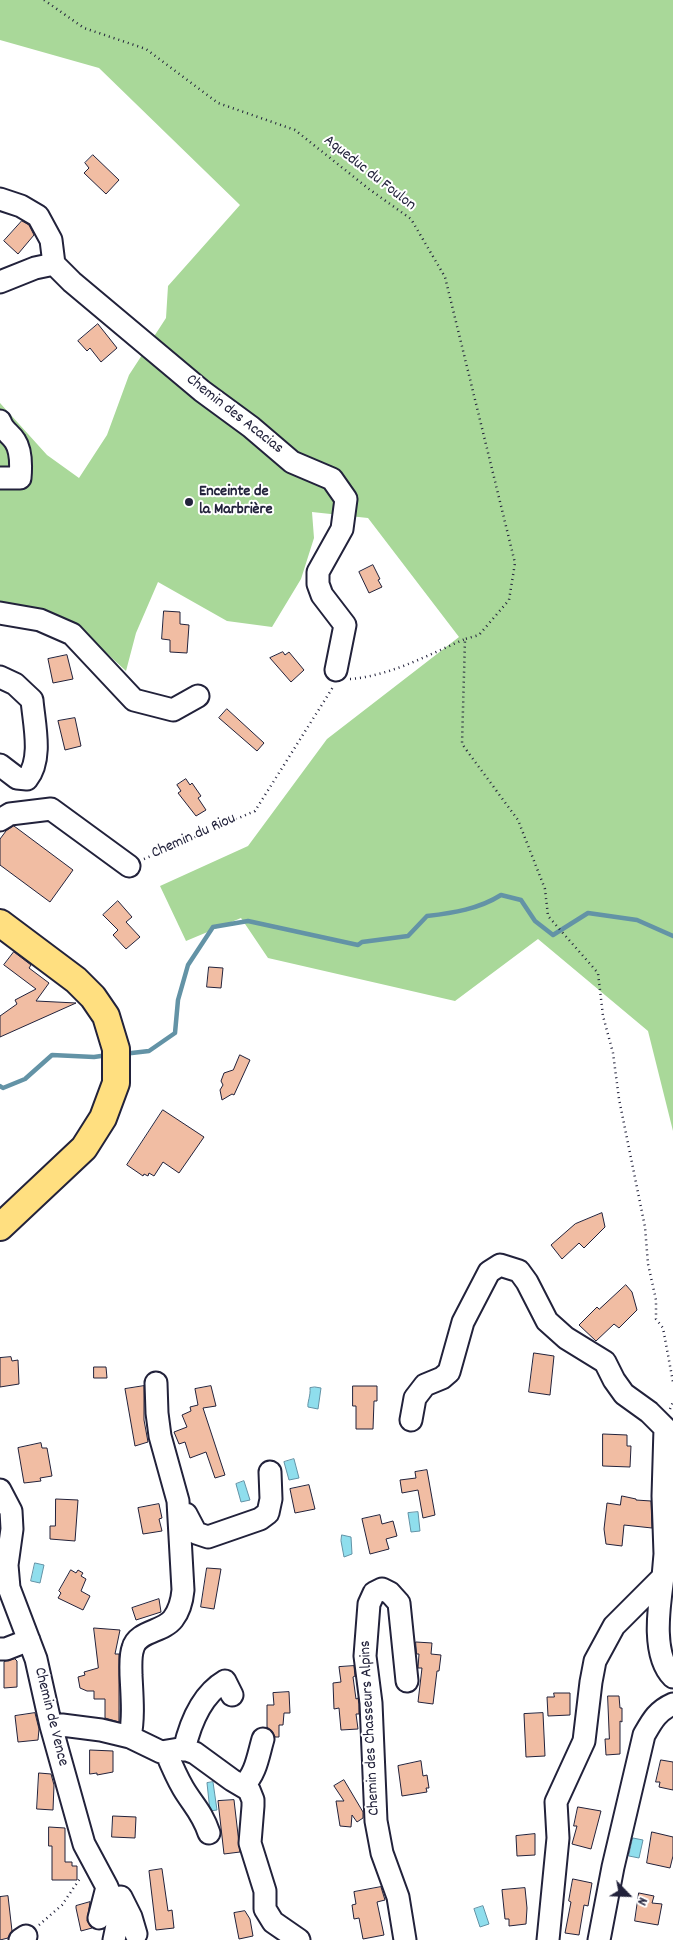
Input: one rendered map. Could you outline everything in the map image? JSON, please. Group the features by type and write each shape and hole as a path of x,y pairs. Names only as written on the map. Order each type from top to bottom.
{"main road":[{"path":"0,923 76,980 93,996 106,1016 116,1049 116,1083 103,1118 84,1148 0,1228"}],"street":[{"path":"0,199 21,206 38,216 51,240 54,264 35,268 0,282"},
{"name":"Chemin des Acacias","path":"54,264 72,282 202,391 251,426 292,462 332,479 346,499 342,530 318,572 318,584 322,595 345,625 337,675"},
{"path":"0,421 2,428 16,442 21,466 20,478 0,478"},
{"path":"0,613 40,620 72,634 134,700 172,710 198,696"},
{"path":"0,676 15,684 32,700 36,750 31,773 26,779 17,778 0,764"},
{"path":"0,820 10,814 51,809 129,866"},
{"path":"411,1420 415,1398 425,1385 442,1378 449,1372 463,1322 489,1272 500,1265 519,1271 527,1282 547,1321 566,1338 605,1362 624,1394 649,1412 665,1428 663,1496 665,1554 658,1620 662,1658 667,1671 673,1677"},
{"path":"130,1737 132,1726 131,1665 133,1647 137,1640 159,1630 172,1620 181,1605 183,1590 180,1513 171,1471 160,1436 156,1413 156,1383"},
{"path":"180,1513 186,1514 196,1533 208,1537 260,1519 268,1513 271,1499 270,1472"},
{"name":"Chemin de Vence","path":"0,1490 11,1510 12,1520 4,1592 29,1640 36,1659 51,1726 79,1826 92,1861 105,1883 119,1916 114,1940"},
{"path":"548,1940 558,1838 556,1802 584,1741 595,1661 614,1626 662,1578"},
{"name":"Chemin des Chasseurs Alpins","path":"405,1940 398,1897 382,1853 376,1822 371,1703 365,1656 369,1604 374,1593 382,1589 390,1592 400,1603 407,1681"},
{"path":"0,1649 6,1649 29,1640"},
{"path":"209,1832 204,1817 184,1789 172,1767 175,1751 215,1687 225,1681 232,1695"},
{"path":"599,1940 613,1867 644,1735 654,1716 673,1704"},
{"path":"51,1726 62,1725 100,1730 130,1737 161,1752 195,1753 249,1790 253,1800 250,1843 265,1891 265,1909 273,1922 299,1940"},
{"path":"243,1786 250,1779 263,1739"},
{"path":"99,1918 105,1883 109,1879 119,1892 131,1917 136,1934"}],"path":[{"name":"Aqueduc du Foulon","path":"44,0 84,28 146,49 218,103 295,130 411,220 445,277 516,563 509,600 479,635 464,639 402,666 364,678 337,675"},
{"path":"464,639 462,744 518,820 545,889 548,916 598,973 603,1016 613,1053 619,1099 645,1226 648,1264 656,1300 656,1319 663,1328 673,1382"},
{"name":"Chemin du Riou","path":"129,866 254,811 337,675"},
{"path":"23,1938 62,1905 92,1861"}],"green space":[{"path":"0,0 673,0 673,1131 648,1031 538,939 455,1001 268,958 241,918 186,941 160,886 248,846 327,739 459,637 368,518 312,512 314,538 301,579 272,627 227,621 158,582 136,633 126,671 77,626 0,610 0,403 47,455 79,478 107,435 129,375 166,318 168,286 240,205 99,68 0,40"}],"water":[{"path":"310,1388 321,1388 318,1409 308,1407"},
{"path":"294,1459 299,1478 289,1480 284,1462"},
{"path":"244,1481 250,1500 241,1502 236,1484"},
{"path":"418,1512 420,1531 411,1532 408,1513"},
{"path":"342,1535 351,1537 352,1554 344,1557 341,1541"},
{"path":"35,1563 44,1565 40,1583 31,1581"},
{"path":"213,1782 217,1810 210,1811 207,1783"},
{"path":"633,1838 643,1840 639,1858 629,1856"},
{"path":"483,1906 489,1924 480,1927 474,1909"}],"building":[{"path":"93,155 119,180 106,194 84,173 89,168 85,163"},
{"path":"22,221 29,225 34,235 18,254 4,241"},
{"path":"98,324 117,348 101,362 90,348 87,351 78,341"},
{"path":"373,565 382,587 369,593 359,572"},
{"path":"164,611 180,612 180,624 189,625 187,653 170,652 170,640 162,639"},
{"path":"283,652 285,655 289,652 304,670 291,682 270,658"},
{"path":"67,655 73,679 53,683 48,659"},
{"path":"227,709 264,743 257,751 219,718"},
{"path":"75,718 81,746 65,750 58,721"},
{"path":"186,779 190,785 192,783 201,796 198,798 206,810 196,816 178,793 181,791 177,785"},
{"path":"14,826 73,870 50,902 0,865 0,839 6,831"},
{"path":"118,901 132,917 126,922 140,937 126,949 113,935 118,930 103,915"},
{"path":"14,952 31,965 29,968 49,983 36,1001 76,1003 0,1037 0,1016 17,1004 15,1000 36,989 4,965"},
{"path":"209,967 223,968 221,988 207,987"},
{"path":"240,1055 250,1060 234,1095 232,1094 222,1100 220,1090 223,1085 221,1081 224,1073 233,1070"},
{"path":"163,1110 204,1137 179,1173 163,1162 154,1176 149,1173 148,1176 144,1174 143,1176 127,1165"},
{"path":"602,1213 605,1227 584,1248 579,1243 562,1259 551,1245 575,1224"},
{"path":"626,1285 632,1292 637,1310 619,1328 614,1324 596,1341 579,1325 597,1307 599,1309"},
{"path":"534,1353 554,1356 550,1395 529,1392"},
{"path":"11,1357 12,1361 18,1360 19,1384 0,1387 0,1358"},
{"path":"94,1367 106,1367 107,1378 94,1378"},
{"path":"144,1386 144,1420 148,1442 135,1446 125,1389"},
{"path":"211,1386 216,1406 203,1408 225,1475 215,1478 206,1452 190,1458 185,1442 179,1444 174,1432 187,1427 182,1415 191,1411 190,1407 198,1405 195,1389"},
{"path":"353,1386 377,1386 377,1401 374,1401 373,1429 356,1429 356,1406 353,1406"},
{"path":"603,1434 627,1435 627,1446 631,1446 630,1467 603,1466"},
{"path":"41,1443 42,1448 47,1448 52,1476 40,1478 41,1481 24,1483 18,1448"},
{"path":"427,1470 435,1515 423,1518 418,1490 402,1493 400,1480 416,1478 415,1472"},
{"path":"309,1485 315,1509 295,1513 290,1489"},
{"path":"622,1496 636,1500 651,1501 652,1528 624,1525 622,1546 606,1544 604,1529 607,1503 620,1505"},
{"path":"56,1499 78,1500 75,1541 50,1539 50,1526 55,1526"},
{"path":"159,1504 162,1518 159,1519 162,1531 143,1534 138,1508"},
{"path":"380,1515 382,1524 393,1521 397,1536 386,1539 389,1549 370,1554 362,1519"},
{"path":"207,1568 221,1569 214,1609 201,1607"},
{"path":"71,1570 76,1573 78,1570 83,1573 81,1576 86,1579 81,1591 90,1596 83,1610 58,1598 61,1593 59,1591"},
{"path":"159,1599 161,1612 136,1620 132,1608"},
{"path":"94,1628 120,1630 115,1654 119,1654 119,1722 105,1718 105,1699 94,1699 94,1691 80,1688 78,1677 85,1675 84,1672 98,1668"},
{"path":"416,1642 432,1643 431,1654 441,1655 433,1704 418,1702 422,1668 418,1668 419,1654 417,1654"},
{"path":"15,1659 17,1661 17,1687 4,1688 4,1662"},
{"path":"354,1666 355,1676 353,1677 356,1699 358,1698 359,1704 359,1714 356,1714 358,1729 341,1730 339,1708 334,1709 333,1683 341,1682 339,1667"},
{"path":"289,1692 290,1713 284,1713 283,1725 279,1725 279,1737 275,1737 267,1727 267,1705 274,1705 273,1693"},
{"path":"554,1693 570,1693 570,1715 548,1716 547,1697 554,1697"},
{"path":"608,1696 619,1696 620,1708 622,1708 620,1754 606,1755 605,1739 609,1739"},
{"path":"35,1713 39,1729 38,1740 18,1742 15,1716"},
{"path":"543,1713 545,1756 526,1757 524,1714"},
{"path":"90,1750 113,1751 113,1772 97,1775 97,1773 90,1774"},
{"path":"661,1760 673,1762 673,1790 659,1787 660,1782 656,1782"},
{"path":"421,1761 423,1776 427,1775 429,1788 426,1788 427,1792 402,1796 398,1766"},
{"path":"39,1773 51,1774 54,1785 53,1810 37,1809"},
{"path":"344,1780 363,1812 363,1818 357,1822 352,1815 351,1827 340,1826 336,1801 344,1801 334,1786"},
{"path":"234,1800 240,1852 224,1854 218,1801"},
{"path":"578,1807 601,1811 591,1849 572,1844 577,1826 574,1826"},
{"path":"113,1816 136,1817 135,1838 112,1837"},
{"path":"49,1827 65,1828 65,1862 72,1862 72,1866 77,1866 77,1880 52,1880 52,1846 49,1846"},
{"path":"652,1832 673,1837 673,1856 670,1868 647,1863"},
{"path":"535,1834 535,1855 517,1856 516,1836"},
{"path":"162,1869 168,1911 172,1910 174,1928 156,1930 149,1871"},
{"path":"573,1879 592,1883 588,1906 584,1905 579,1935 565,1933"},
{"path":"381,1887 385,1900 377,1902 384,1935 363,1939 359,1918 354,1919 352,1905 356,1904 354,1892"},
{"path":"525,1888 526,1924 509,1926 509,1919 505,1919 502,1890"},
{"path":"639,1893 654,1896 652,1903 662,1904 658,1925 635,1921"},
{"path":"8,1896 12,1931 8,1938 0,1940 0,1897"},
{"path":"90,1902 87,1921 92,1928 81,1931 76,1906"},
{"path":"245,1911 250,1919 253,1936 239,1939 234,1913"}],"waterway":[{"path":"123,1054 149,1051 175,1033 178,1000 188,965 213,927 248,921 358,945 362,942 408,936 427,916 475,907 501,895 521,900 535,921 553,935 588,913 637,920 673,936"},
{"path":"0,1086 3,1088 25,1079 52,1055 94,1057 108,1055"}],"place":[{"name":"Enceinte de la Marbrière","path":"189,502"}]}
